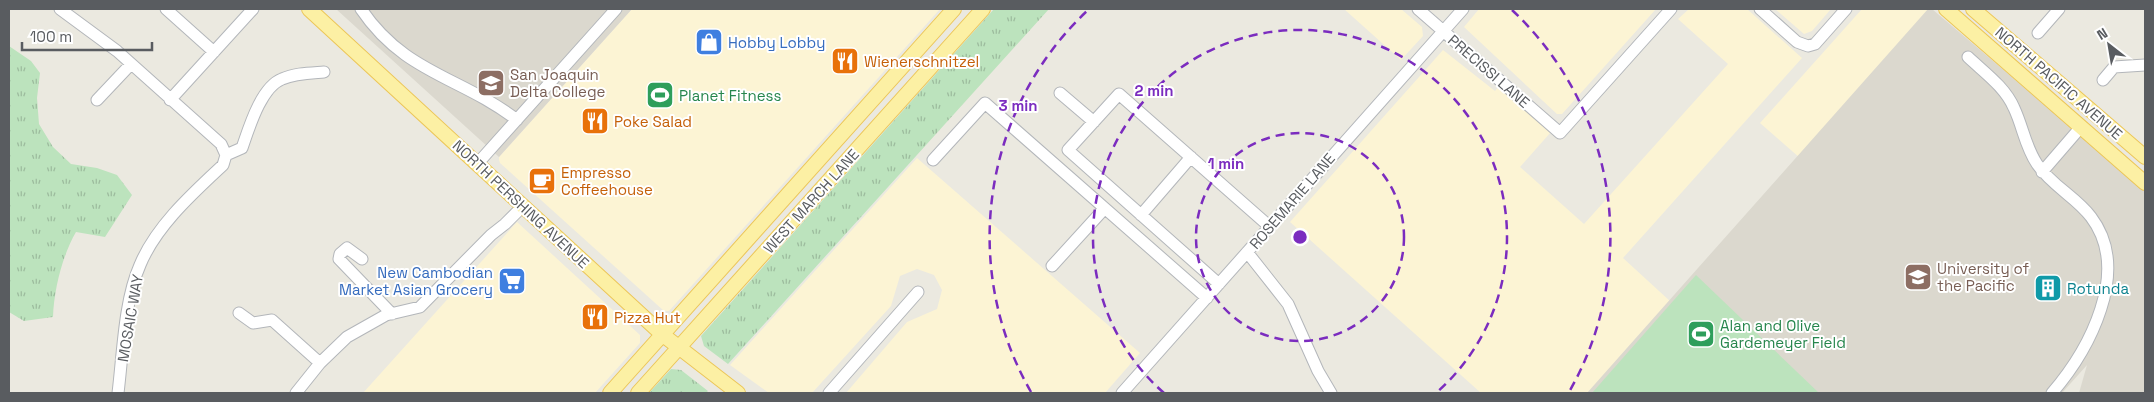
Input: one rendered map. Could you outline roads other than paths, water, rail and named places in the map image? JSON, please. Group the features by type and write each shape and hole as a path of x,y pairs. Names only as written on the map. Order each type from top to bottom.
{"main road":[{"name":"NORTH PERSHING AVENUE","path":"309,9 663,335 738,393"},
{"name":"WEST MARCH LANE","path":"610,393 954,9"},
{"name":"WEST MARCH LANE","path":"638,393 982,9"},
{"name":"NORTH PACIFIC AVENUE","path":"1946,9 2145,183"},
{"name":"NORTH PACIFIC AVENUE","path":"1973,9 2142,154"},
{"path":"2080,128 2086,126 2100,129 2142,154"}],"street":[{"path":"60,9 90,30 131,64 221,144 226,155"},
{"path":"166,9 214,52"},
{"path":"170,100 254,9"},
{"path":"361,9 370,23 394,47 412,61 436,75 490,100 517,120"},
{"path":"478,164 616,9"},
{"name":"PRECISSI LANE","path":"1418,9 1560,134 1671,9"},
{"name":"ROSEMARIE LANE","path":"1122,393 1463,9"},
{"path":"1760,9 1797,42 1808,46 1815,44 1846,9"},
{"path":"2038,33 2058,9"},
{"path":"1968,57 1996,82 2010,100 2029,151 2042,172 2081,205 2093,220 2103,240 2109,260 2107,282 2084,350 2052,393"},
{"path":"97,100 131,64"},
{"path":"2103,80 2114,66 2145,65"},
{"name":"MOSAIC WAY","path":"118,393 132,287 139,266 161,230 223,165 226,155 242,148 250,123 271,85 281,79 297,74 324,72"},
{"path":"1060,92 1094,122"},
{"path":"1219,284 1068,150 1119,94 1269,226"},
{"path":"933,160 984,103 1207,298"},
{"path":"2042,172 2080,128"},
{"path":"1141,215 1192,158"},
{"path":"296,393 320,363 347,338 366,325 392,314 420,306 523,206"},
{"path":"1052,266 1104,209"},
{"path":"362,259 347,248 340,254 339,259 392,314"},
{"path":"1247,252 1268,276 1288,304 1318,371 1331,393"},
{"path":"829,393 918,292"},
{"path":"239,313 253,323 272,320 320,363"}],"place":[{"name":"Hobby Lobby","path":"709,42"},
{"name":"Wienerschnitzel","path":"845,61"},
{"name":"San Joaquin Delta College","path":"491,83"},
{"name":"Planet Fitness","path":"660,95"},
{"name":"Poke Salad","path":"595,121"},
{"name":"Empresso Coffeehouse","path":"542,181"},
{"name":"University of the Pacific","path":"1918,277"},
{"name":"New Cambodian Market Asian Grocery","path":"512,281"},
{"name":"Rotunda","path":"2048,288"},
{"name":"Pizza Hut","path":"595,317"},
{"name":"Alan and Olive Gardemeyer Field","path":"1701,334"}]}
